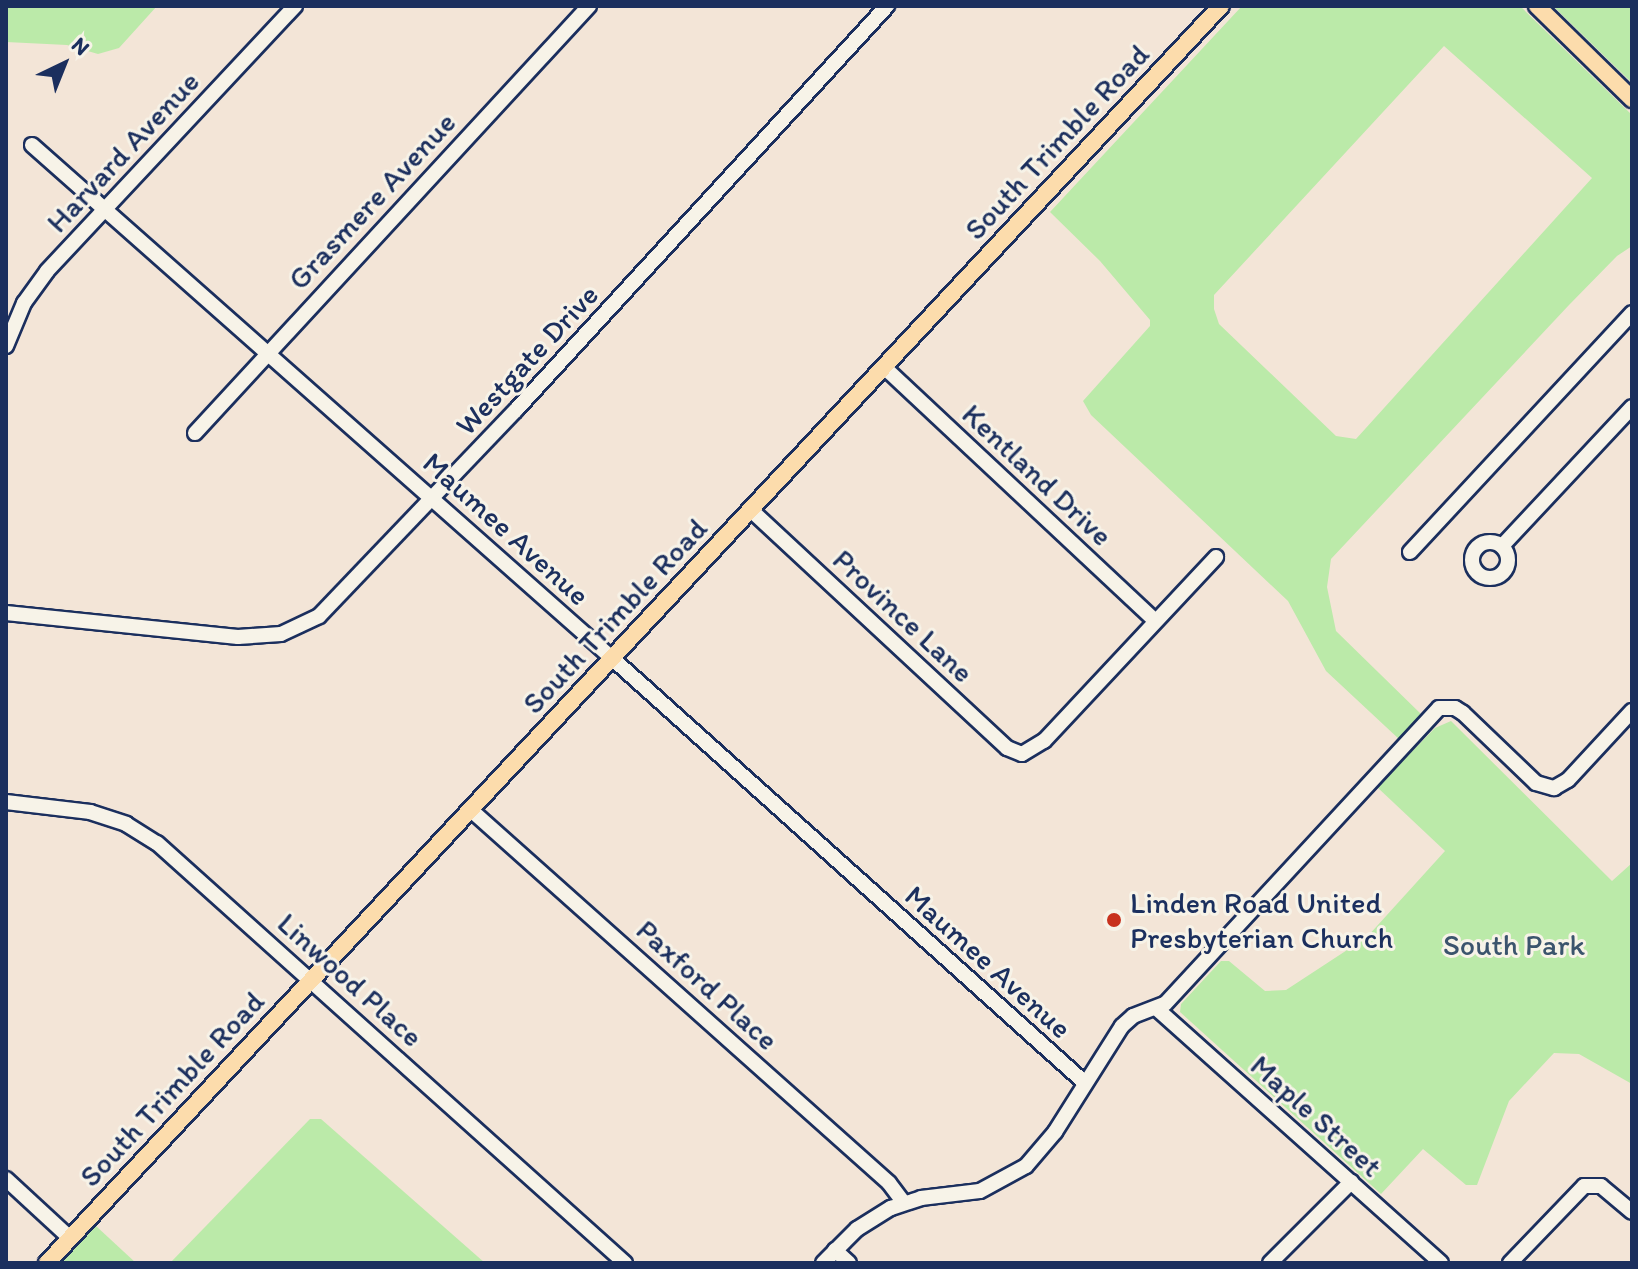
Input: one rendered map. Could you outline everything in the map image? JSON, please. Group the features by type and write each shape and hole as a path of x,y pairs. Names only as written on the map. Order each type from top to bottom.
{"main road":[{"name":"South Trimble Road","path":"47,1263 1221,6"},
{"path":"1537,6 1632,99"}],"street":[{"name":"Harvard Avenue","path":"6,346 16,320 35,288 295,6"},
{"name":"Grasmere Avenue","path":"195,433 589,6"},
{"name":"Westgate Drive","path":"6,613 238,637 281,634 328,609 887,6"},
{"name":"Maumee Avenue","path":"32,145 613,659 1085,1083"},
{"path":"1410,552 1632,313"},
{"name":"Kentland Drive","path":"885,368 1154,620"},
{"path":"1502,546 1632,407"},
{"name":"Province Lane","path":"752,511 1007,748 1022,754 1044,741 1154,620"},
{"path":"1154,620 1216,557"},
{"path":"823,1263 867,1221 904,1203 980,1191 1010,1177 1048,1142 1122,1026 1133,1016 1165,1004 1439,708 1455,708 1463,713 1536,783 1554,788 1568,780 1632,711"},
{"name":"Linwood Place","path":"6,802 90,812 141,832 312,981 625,1263"},
{"name":"Paxford Place","path":"471,810 889,1183 904,1203"},
{"name":"Maple Street","path":"1156,1008 1441,1263"},
{"path":"6,1179 70,1238"},
{"path":"1270,1263 1351,1182"},
{"path":"1510,1263 1578,1190 1590,1185 1601,1186 1632,1212"},
{"path":"835,1250 849,1263"}],"green space":[{"path":"6,6 157,6 119,48 98,54 67,45 6,42"},
{"path":"1242,6 1520,6 1632,115 1632,246 1617,256 1569,305 1331,559 1327,587 1336,631 1422,715 1400,740 1326,671 1288,601 1091,415 1083,401 1150,326 1150,320 1100,261 1050,212","holes":["1444,46 1592,178 1356,439 1336,436 1219,324 1214,295"]},
{"path":"1553,6 1632,6 1632,83"},
{"name":"South Park","path":"1451,721 1612,881 1632,863 1632,1084 1579,1054 1554,1053 1509,1101 1477,1185 1466,1185 1423,1149 1381,1194 1180,1012 1181,1004 1221,961 1229,961 1265,991 1286,990 1367,937 1445,851 1377,787 1435,728"},
{"path":"310,1119 321,1119 485,1263 170,1263"},
{"path":"96,1226 136,1263 61,1263"}],"place":[{"name":"Linden Road United Presbyterian Church","path":"1114,920"}]}
